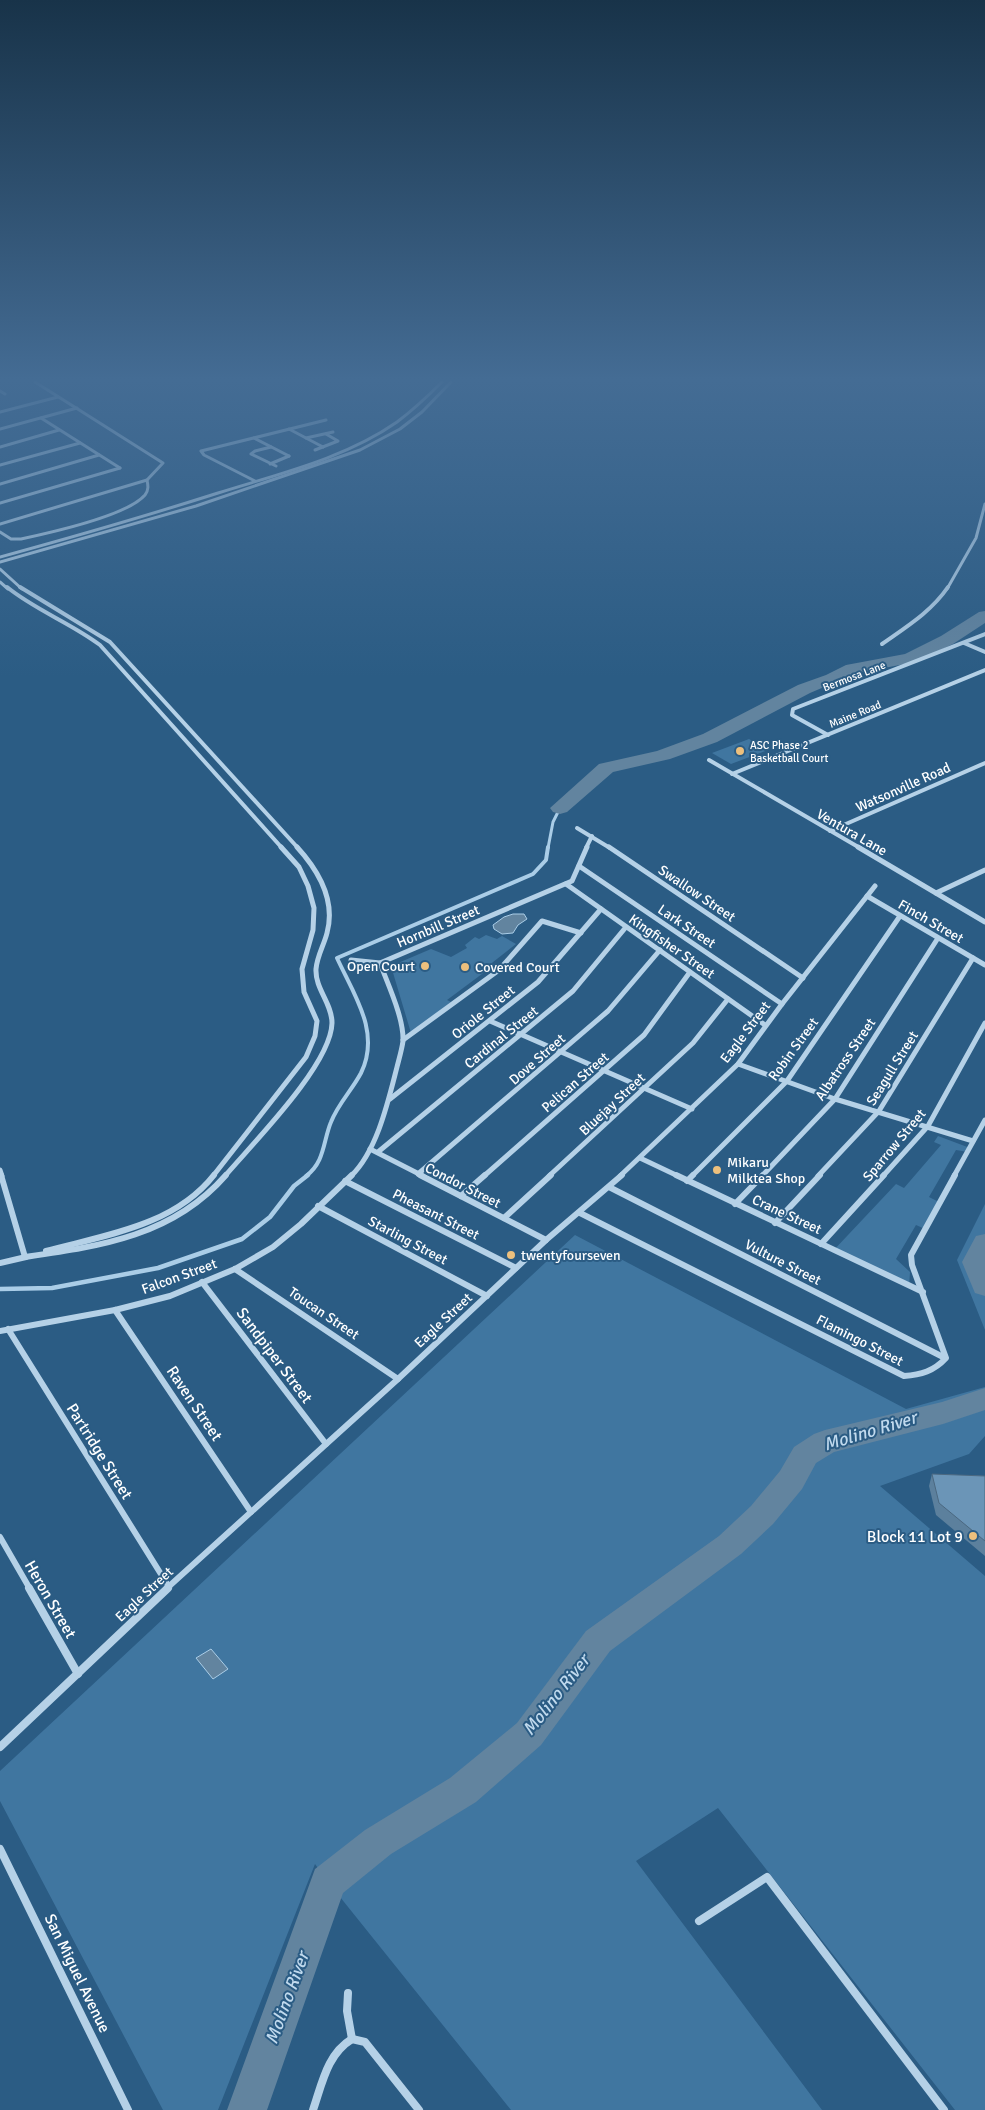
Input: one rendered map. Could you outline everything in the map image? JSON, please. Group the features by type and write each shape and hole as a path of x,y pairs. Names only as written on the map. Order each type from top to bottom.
{"street":[{"path":"0,484 12,480"},
{"path":"0,503 77,480"},
{"path":"0,524 145,480"},
{"path":"0,532 11,539 21,539 113,513 129,507 146,494 149,488 147,480"},
{"path":"0,562 132,525 275,480"},
{"path":"0,557 147,516 254,481"},
{"path":"882,644 921,616 940,599 957,574 976,538 985,504"},
{"path":"0,569 24,592 83,623 110,642 312,864 324,884 329,907 327,931 316,968 318,988 332,1020 330,1038 326,1049 310,1073 211,1192 192,1208 149,1230 127,1238 107,1244 25,1257"},
{"path":"0,582 24,602 74,626 100,645 299,867 308,886 314,908 313,930 302,969 304,992 317,1022 312,1047 300,1065 201,1191 174,1210 142,1225 0,1263"},
{"path":"964,642 985,634"},
{"path":"964,642 985,652"},
{"name":"Bermosa Lane","path":"828,734 792,715 793,709 964,642"},
{"name":"Maine Road","path":"732,774 985,670"},
{"name":"Ventura Lane","path":"709,760 985,922"},
{"name":"Watsonville Road","path":"830,831 985,763"},
{"name":"Swallow Street","path":"576,828 592,836 803,978"},
{"name":"Hornbill Street","path":"380,963 566,884 574,879 592,836"},
{"name":"Lark Street","path":"580,866 782,1004"},
{"path":"936,893 985,870"},
{"name":"Kingfisher Street","path":"566,884 766,1025"},
{"name":"Eagle Street","path":"0,1747 169,1587 398,1379 546,1240 609,1187 738,1064 782,1004 875,886"},
{"name":"Finch Street","path":"867,896 985,965"},
{"name":"Oriole Street","path":"389,1100 538,982 601,909"},
{"name":"Robin Street","path":"687,1181 787,1081 900,916"},
{"path":"403,1040 499,970 542,921 581,933"},
{"name":"Cardinal Street","path":"378,1152 573,991 626,927"},
{"name":"Albatross Street","path":"735,1204 835,1098 938,938"},
{"name":"Dove Street","path":"418,1174 608,1012 660,950"},
{"name":"Seagull Street","path":"775,1222 880,1111 973,958"},
{"path":"318,1206 359,1168 370,1149 389,1100 403,1040 399,1016 380,963 351,960"},
{"name":"Pelican Street","path":"461,1196 605,1071 644,1034 690,972"},
{"name":"Bluejay Street","path":"504,1218 693,1043 728,999"},
{"path":"490,1021 692,1109"},
{"name":"Sparrow Street","path":"821,1244 928,1126 985,1023"},
{"path":"738,1064 835,1098 973,1140"},
{"path":"946,1358 912,1265 912,1254 985,1120"},
{"name":"Condor Street","path":"370,1149 546,1240"},
{"name":"Crane Street","path":"640,1158 923,1292"},
{"path":"0,1170 25,1257"},
{"name":"Pheasant Street","path":"345,1181 516,1268"},
{"name":"Vulture Street","path":"609,1187 946,1358"},
{"name":"Falcon Street","path":"0,1331 116,1310 170,1296 236,1269 273,1247 301,1224 318,1206"},
{"name":"Starling Street","path":"318,1206 487,1296"},
{"name":"Flamingo Street","path":"580,1213 904,1376 916,1375 938,1368 946,1358"},
{"name":"Toucan Street","path":"236,1269 398,1379"},
{"name":"Sandpiper Street","path":"202,1282 326,1444"},
{"name":"Raven Street","path":"116,1310 251,1512"},
{"name":"Partridge Street","path":"8,1329 169,1587"},
{"name":"Heron Street","path":"0,1537 78,1674"},
{"name":"San Miguel Avenue","path":"0,1849 128,2110"},
{"path":"699,1921 767,1877 944,2110"},
{"path":"348,1993 347,2011 352,2039"},
{"path":"313,2110 334,2054 343,2043 352,2039 365,2042 419,2110"}],"shaded area":[{"name":"ASC Phase 2 Basketball Court","path":"749,739 768,750 731,764 712,753"},
{"path":"513,914 524,914 527,919 518,925 513,933 502,934 494,929 493,925 504,917"},
{"path":"486,935 497,939 502,936 516,944 488,966 490,968 447,1000 451,1002 411,1033 391,966 431,949 451,957 467,948 465,945 475,937 479,939"},
{"path":"938,1136 970,1148 968,1152 956,1150 929,1197 939,1202 925,1229 916,1225 896,1259 910,1272 909,1287 832,1252 896,1184 904,1188 941,1145 934,1142"},
{"path":"985,1204 985,1330 957,1260"},
{"path":"575,1235 906,1409 985,1387 985,1436 969,1454 880,1486 985,1576 985,2110 955,2110 718,1808 636,1861 822,2110 511,2110 315,1864 218,2110 163,2110 0,1801 0,1771"},
{"path":"211,1649 228,1669 213,1679 196,1658"}],"building":[{"name":"Block 11 Lot 9","path":"932,1474 985,1476 985,1541 939,1503"}],"waterway":[{"path":"560,808 606,768 663,755 710,738 804,689 832,679 852,669 910,658 947,640 985,616"},
{"path":"548,848 553,822 560,808"},
{"path":"306,1176 317,1164 334,1115 361,1073 366,1058 367,1028 363,1014 337,958 533,874 546,860 548,847"},
{"path":"0,1289 52,1288 158,1268 242,1239 270,1217 294,1186 308,1175"},
{"name":"Molino River","path":"985,1243 976,1262 985,1286"},
{"name":"Molino River","path":"247,2110 328,1882 378,1842 463,1790 529,1734 598,1641 730,1545 762,1515 791,1480 805,1455 825,1442 943,1413 985,1399"}],"place":[{"name":"ASC Phase 2 Basketball Court","path":"740,751"},
{"name":"Open Court","path":"425,966"},
{"name":"Covered Court","path":"465,967"},
{"name":"Mikaru Milktea Shop","path":"717,1170"},
{"name":"twentyfourseven","path":"511,1255"},
{"name":"Block 11 Lot 9","path":"973,1536"}]}
